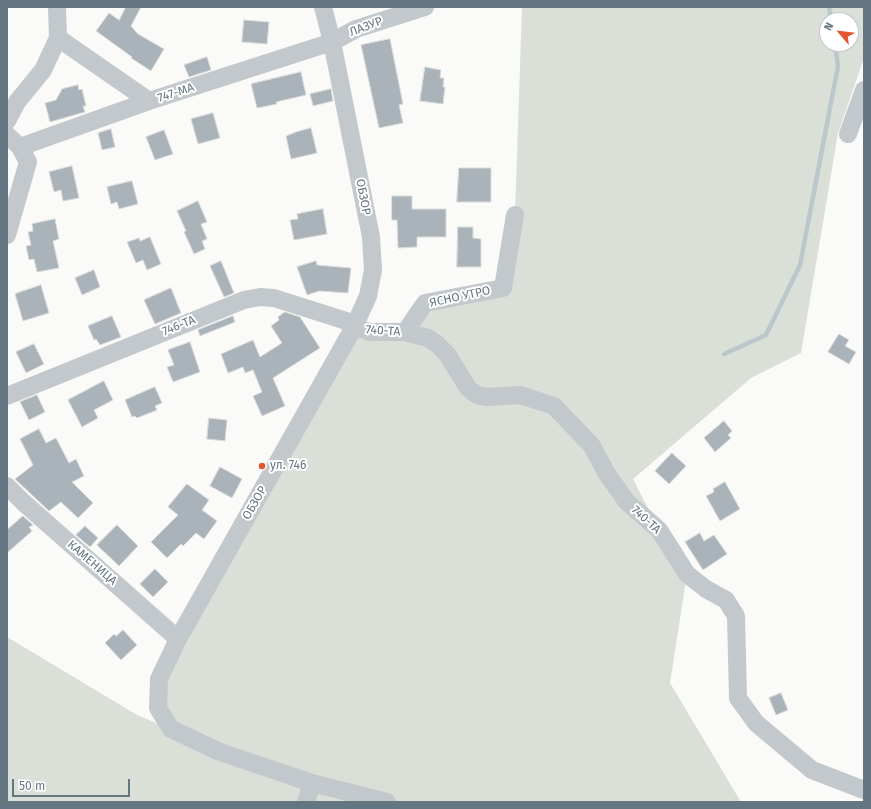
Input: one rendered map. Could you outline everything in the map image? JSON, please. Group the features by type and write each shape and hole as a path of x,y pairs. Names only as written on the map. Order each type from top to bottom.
{"street":[{"path":"7,121 16,102 43,70 58,38 57,7"},
{"name":"ОБЗОР","path":"323,7 332,42 371,237 373,270 368,296 354,327 178,639 159,679 158,708 171,729 220,752 312,783 386,802"},
{"name":"ЛАЗУР","path":"332,42 356,29 425,7"},
{"path":"58,38 149,102"},
{"name":"747-МА","path":"14,141 149,102 332,42"},
{"path":"848,134 864,90"},
{"path":"7,235 28,162 14,141"},
{"name":"ЯСНО УТРО","path":"405,332 425,303 503,288 515,215"},
{"name":"746-ТА","path":"7,396 244,300 260,297 274,298 346,321 354,327"},
{"name":"740-ТА","path":"354,327 374,332 405,332 428,338 437,344 447,354 468,388 477,395 486,397 520,395 554,406 592,446 607,474 627,502 659,530 687,574 706,589 726,600 736,616 738,698 756,724 812,770 864,790"},
{"name":"КАМЕНИЦА","path":"7,486 23,502 178,639"},
{"path":"306,802 312,783"}],"shaded area":[{"path":"522,7 864,7 864,58 838,133 801,353 751,378 633,479 659,530 687,574 670,683 741,802 7,802 7,637 137,715 170,729 159,679 354,327 405,332 425,303 503,288 515,215"}],"building":[{"path":"126,7 141,7 131,26 138,34 164,49 151,71 131,58 132,57 96,31 109,13 119,20"},
{"path":"244,20 269,22 267,44 242,42"},
{"path":"390,39 403,104 399,105 403,123 379,128 361,45"},
{"path":"207,57 211,70 189,77 184,65"},
{"path":"425,67 441,70 440,78 444,78 443,87 445,87 443,104 420,101"},
{"path":"301,72 306,95 276,102 277,104 257,108 251,84"},
{"path":"78,85 79,90 82,89 86,106 83,106 85,112 50,122 45,103 56,100 62,89"},
{"path":"331,89 333,101 313,106 310,94"},
{"path":"213,113 220,138 198,144 191,119"},
{"path":"311,128 317,153 291,159 286,136"},
{"path":"111,129 115,147 102,150 98,133"},
{"path":"164,130 173,154 155,160 146,137"},
{"path":"72,166 79,198 63,201 61,190 54,192 49,172"},
{"path":"459,168 491,168 491,202 457,202"},
{"path":"132,181 138,204 119,209 117,202 111,204 107,187"},
{"path":"392,196 412,196 412,209 446,209 446,237 417,237 417,247 398,248 397,220 392,220"},
{"path":"198,201 207,222 201,224 207,239 202,241 205,249 194,254 184,232 186,231 177,211"},
{"path":"323,209 327,234 294,240 290,220 298,219 297,214"},
{"path":"55,219 59,239 53,241 59,268 37,272 34,259 29,260 26,246 31,245 28,232 33,231 32,224"},
{"path":"458,227 473,227 473,238 481,239 481,267 457,267"},
{"path":"150,237 161,264 147,270 143,260 136,263 127,242 139,238 140,241"},
{"path":"221,261 234,293 224,297 210,266"},
{"path":"316,261 317,265 351,268 348,293 319,291 307,295 297,267"},
{"path":"94,270 100,287 82,295 75,278"},
{"path":"41,285 49,313 23,321 15,294"},
{"path":"171,288 181,313 155,324 144,300"},
{"path":"285,312 300,317 320,348 273,378 285,406 262,416 253,396 262,392 253,370 245,373 243,367 228,373 221,354 253,340 260,357 282,343 271,326 279,320 278,317"},
{"path":"112,316 121,337 100,345 96,339 94,340 88,326"},
{"path":"233,316 235,322 200,336 198,330"},
{"path":"839,334 849,340 845,346 856,352 849,364 828,352"},
{"path":"190,342 200,372 173,382 167,367 174,365 168,350"},
{"path":"34,344 44,364 26,373 16,352"},
{"path":"104,381 113,400 94,410 98,418 82,427 68,400"},
{"path":"155,387 162,403 155,406 157,410 137,418 135,416 132,417 125,400"},
{"path":"37,395 45,412 29,420 20,402"},
{"path":"209,418 227,420 225,441 207,439"},
{"path":"724,421 732,431 728,435 731,438 715,452 704,438"},
{"path":"39,429 46,443 56,438 69,463 76,459 84,476 72,482 93,503 78,518 61,502 49,511 15,479 33,465 20,439"},
{"path":"672,453 686,466 669,484 655,471"},
{"path":"220,467 242,479 232,498 210,486"},
{"path":"725,482 740,509 720,521 706,496 714,492 713,489"},
{"path":"187,484 209,500 202,510 217,521 204,539 196,533 183,546 181,544 167,558 151,542 178,515 168,507"},
{"path":"23,516 33,525 29,527 32,531 7,553 7,530"},
{"path":"117,525 138,546 119,566 97,545"},
{"path":"85,526 98,538 90,547 76,535"},
{"path":"700,533 704,541 714,535 727,554 703,570 685,542"},
{"path":"155,569 168,582 153,597 140,584"},
{"path":"123,630 137,645 121,660 105,643 114,634 116,636"},
{"path":"781,693 788,710 776,715 769,698"}],"waterway":[{"path":"829,7 830,12"},
{"path":"724,354 766,335 800,265 838,66 836,52"}],"place":[{"name":"ул. 746","path":"262,466"}]}
